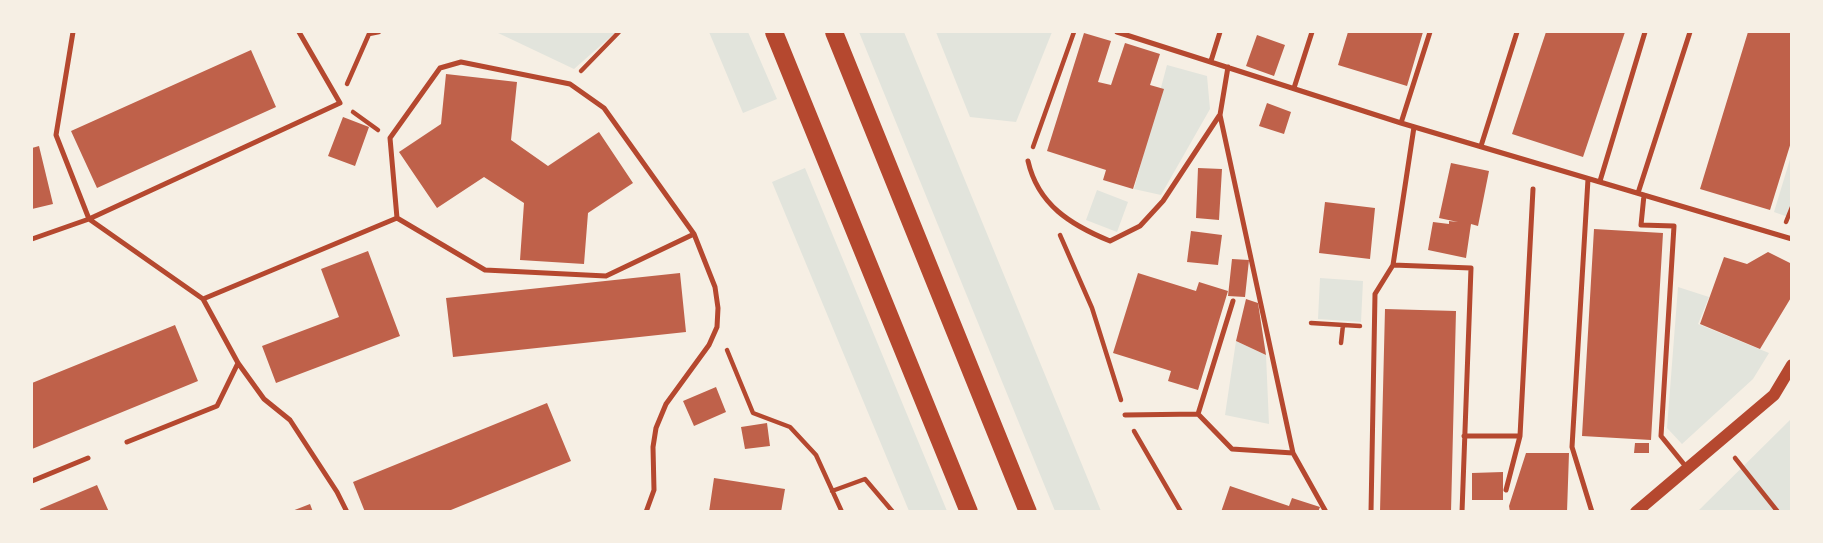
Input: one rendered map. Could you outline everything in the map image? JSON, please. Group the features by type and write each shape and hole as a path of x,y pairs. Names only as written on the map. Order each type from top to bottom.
{"main road":[{"path":"774,32 969,512"},
{"path":"834,32 1028,512"}],"street":[{"path":"1636,512 1774,394 1791,365"}],"lane":[{"path":"73,32 56,135 89,219 203,299 238,363 264,400 290,420 347,512"},
{"path":"32,239 89,219 340,103 299,32"},
{"path":"1117,32 1414,127 1791,239"},
{"path":"1211,61 1220,32"},
{"path":"1294,89 1312,32"},
{"path":"1401,123 1430,32"},
{"path":"1481,146 1517,32"},
{"path":"1600,181 1645,32"},
{"path":"1687,468 1661,436 1674,226 1641,225 1641,194 1690,32"},
{"path":"397,218 390,138 440,68 461,62 570,83 604,108 694,234 715,287 718,308 717,327 709,345 666,404 656,428 653,447 654,490 646,512"},
{"path":"1228,67 1220,115 1293,453 1326,512"},
{"path":"1028,161 1032,178 1045,201 1083,230 1110,241 1140,226 1163,201 1220,115"},
{"path":"1371,512 1375,295 1394,265 1414,127"},
{"path":"1588,179 1572,447 1592,512"},
{"path":"1506,490 1520,436 1533,189"},
{"path":"203,299 397,218"},
{"path":"397,218 485,270 606,276 694,234"},
{"path":"1394,265 1471,268 1462,512"},
{"path":"1198,414 1233,301"},
{"path":"127,442 217,406 238,363"},
{"path":"1125,415 1198,414 1232,449 1293,453"},
{"path":"1464,436 1520,436"},
{"path":"32,481 88,458"}],"path":[{"path":"379,32 369,34 340,103 390,138"},
{"path":"570,83 620,32"},
{"path":"1028,161 1074,32"},
{"path":"1045,201 1092,308 1125,415 1181,512"},
{"path":"1311,323 1374,328"},
{"path":"1341,343 1343,325"},
{"path":"717,327 753,413 790,427 816,455 842,512"},
{"path":"1735,458 1776,511"},
{"path":"832,491 865,479 893,512"}],"shaded area":[{"path":"496,32 616,32 574,69"},
{"path":"709,32 748,32 777,99 743,113"},
{"path":"859,32 904,32 1101,511 1055,511"},
{"path":"936,32 1052,32 1016,122 970,117"},
{"path":"1167,65 1207,76 1210,109 1161,195 1134,189"},
{"path":"1791,156 1791,218 1774,212"},
{"path":"805,168 947,511 909,511 772,182"},
{"path":"1097,190 1128,202 1117,232 1086,220"},
{"path":"1320,278 1363,281 1361,322 1318,319"},
{"path":"1678,287 1709,297 1698,324 1769,353 1753,379 1682,444 1667,428"},
{"path":"1236,341 1266,355 1269,424 1225,415"},
{"path":"1791,419 1791,511 1698,511"}],"building":[{"path":"1348,32 1423,32 1407,86 1338,65"},
{"path":"1546,32 1625,32 1583,157 1512,134"},
{"path":"1748,32 1792,32 1792,139 1770,210 1700,189"},
{"path":"1084,33 1111,41 1098,82 1111,85 1125,43 1160,54 1150,85 1164,89 1133,189 1103,180 1106,170 1047,151"},
{"path":"1257,35 1285,45 1274,76 1246,66"},
{"path":"251,50 276,107 97,188 71,131"},
{"path":"446,74 517,82 511,140 548,166 599,132 633,183 588,213 584,264 520,260 524,203 484,177 437,208 399,152 441,124"},
{"path":"1267,103 1291,112 1284,134 1259,126"},
{"path":"343,117 369,127 355,166 328,156"},
{"path":"39,146 53,204 32,209 32,148"},
{"path":"1451,163 1489,171 1478,226 1471,224 1466,258 1428,250 1433,222 1458,222 1439,218"},
{"path":"1198,168 1222,169 1219,220 1196,218"},
{"path":"1325,202 1375,208 1370,259 1319,253"},
{"path":"1594,229 1663,233 1651,440 1582,436"},
{"path":"1191,231 1222,235 1218,265 1187,262"},
{"path":"368,251 400,336 276,383 262,346 339,317 321,269"},
{"path":"1768,252 1792,264 1792,296 1760,349 1700,324 1724,257 1747,264"},
{"path":"1232,259 1249,260 1245,297 1228,296"},
{"path":"680,273 686,332 453,357 446,298"},
{"path":"1138,273 1196,291 1199,282 1228,291 1198,390 1168,381 1171,371 1113,353"},
{"path":"1246,299 1258,303 1266,355 1236,341"},
{"path":"1385,309 1456,311 1451,512 1380,512"},
{"path":"175,325 198,381 32,449 32,383"},
{"path":"716,387 726,412 694,426 683,401"},
{"path":"547,403 571,461 446,512 365,512 353,482"},
{"path":"767,423 770,446 745,449 741,427"},
{"path":"1635,443 1649,443 1649,453 1634,453"},
{"path":"1526,453 1569,453 1567,512 1510,512 1509,506"},
{"path":"1503,472 1503,500 1472,500 1472,473"},
{"path":"714,478 785,489 781,512 709,512"},
{"path":"97,485 109,512 41,512 40,509"},
{"path":"1230,486 1289,506 1292,498 1320,507 1318,512 1221,512"},
{"path":"310,504 313,512 292,512 292,511"}]}
